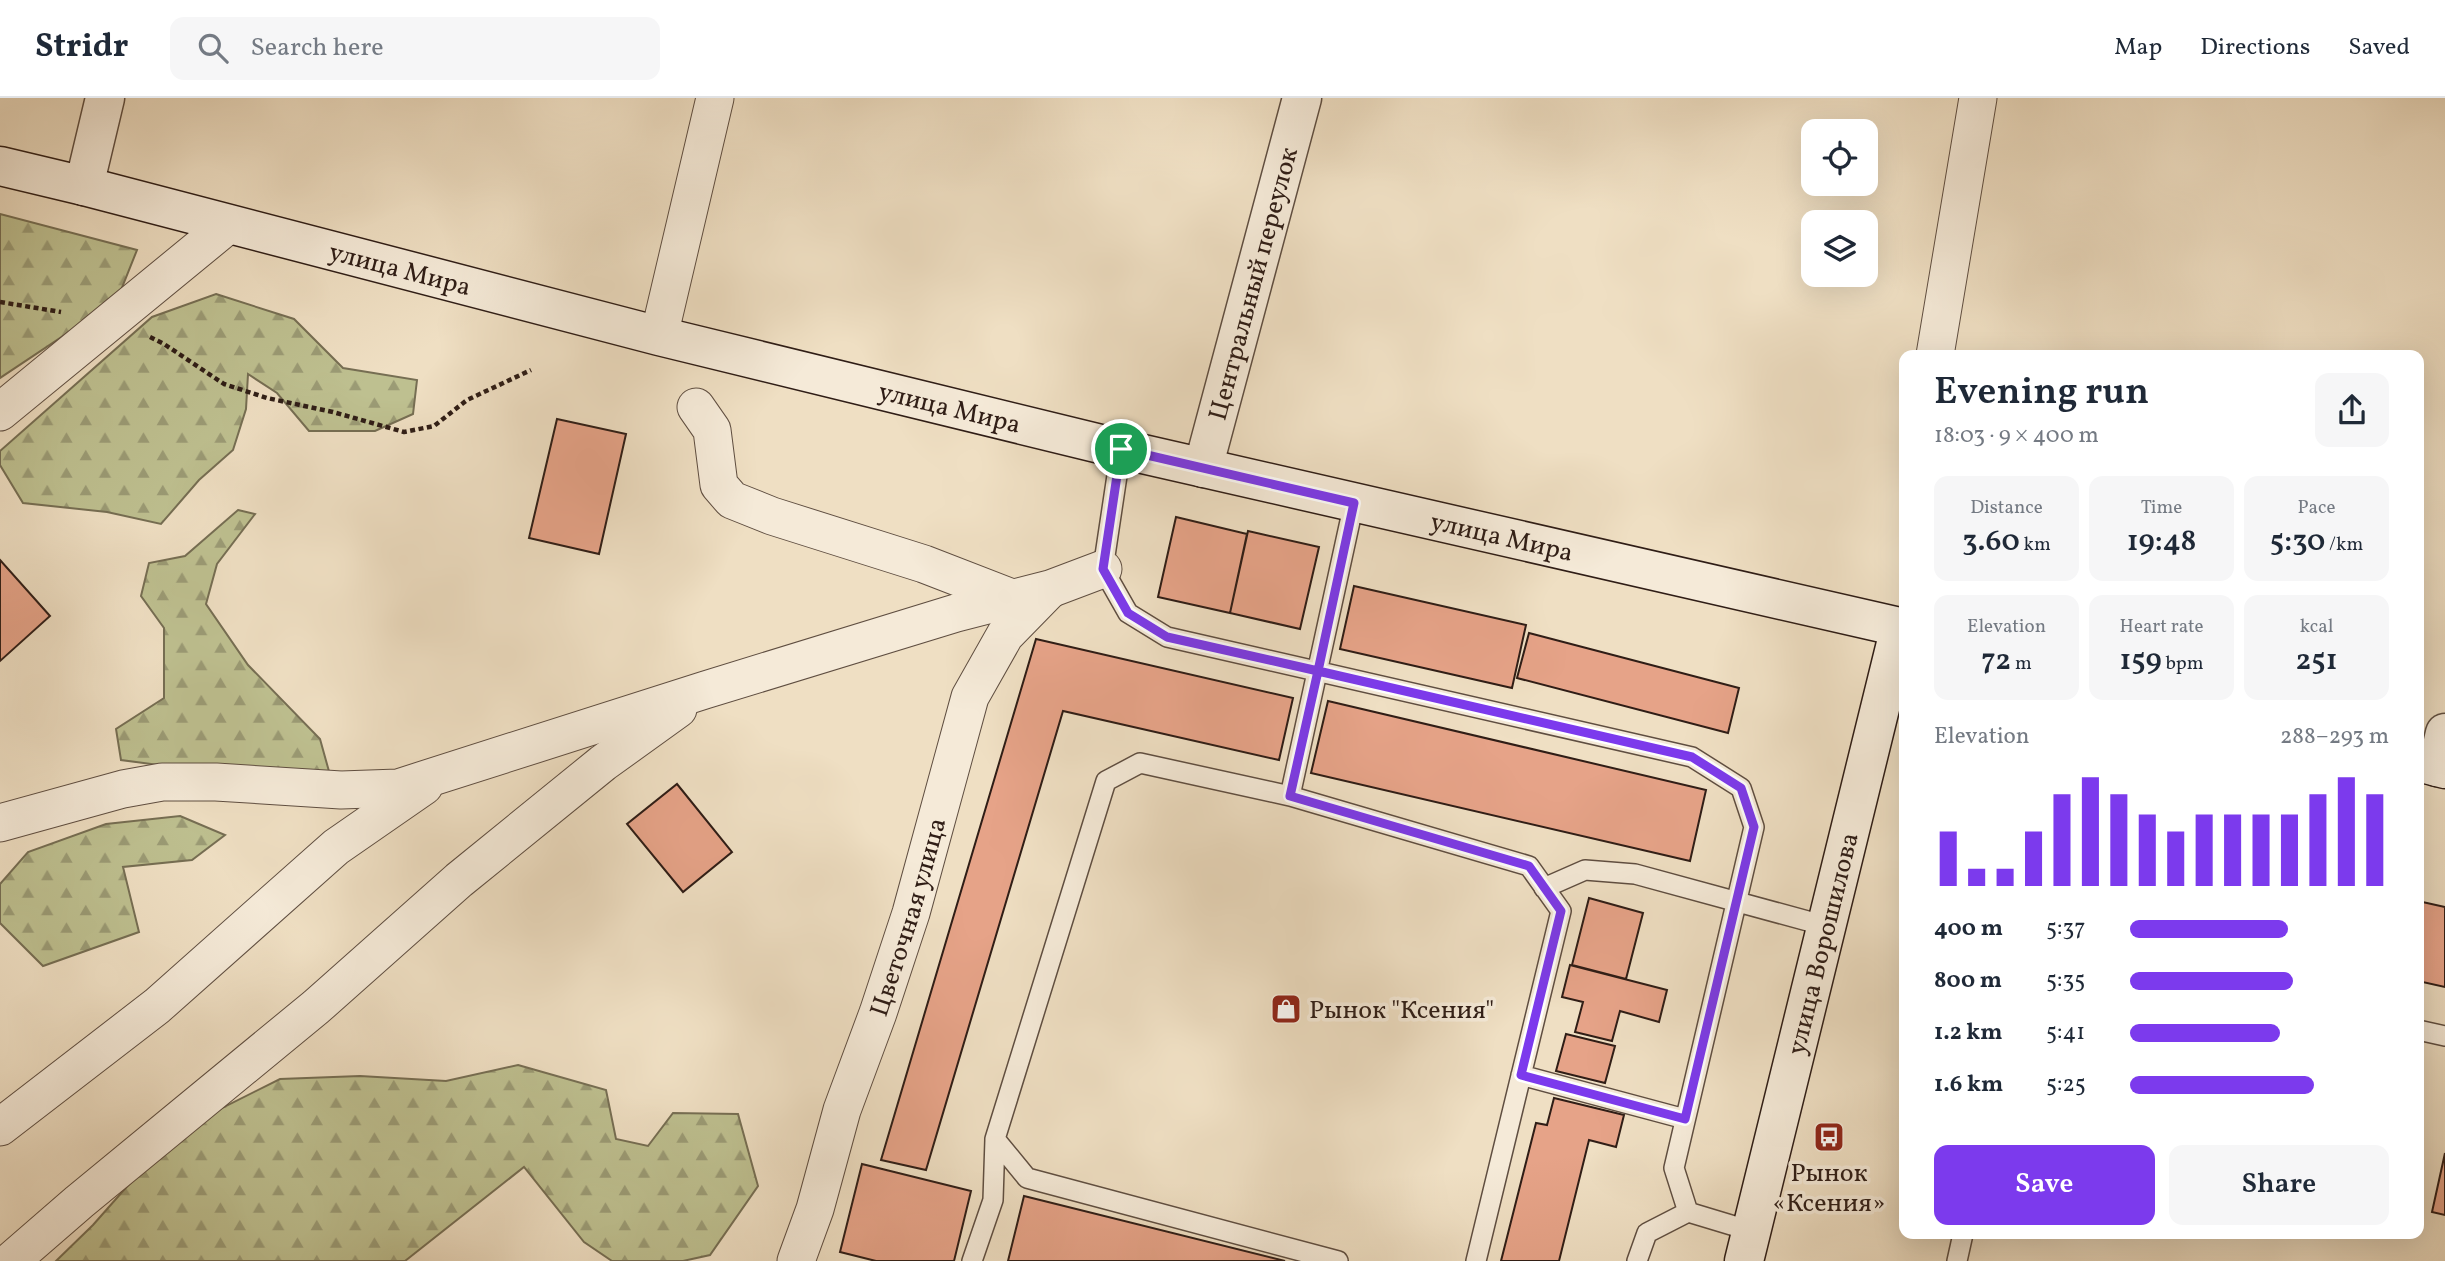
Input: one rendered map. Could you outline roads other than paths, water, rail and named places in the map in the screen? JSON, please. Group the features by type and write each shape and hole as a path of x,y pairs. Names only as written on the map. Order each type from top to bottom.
{"main road":[{"path":"83,186 105,98"},
{"name":"Центральный переулок","path":"1203,468 1302,98"},
{"name":"улица Мира","path":"0,166 659,335 1121,449 1354,503 1899,620"},
{"name":"улица Ворошилова","path":"1748,1246 1899,637"}],"street":[{"path":"659,335 715,98"},
{"path":"1936,350 1978,98"},
{"path":"0,412 229,224"},
{"path":"696,407 712,430 719,485 732,500 772,516 924,564 1012,598"},
{"path":"0,823 123,789 162,782 228,782 341,790 398,788 545,739 956,613 1050,589 1103,569"},
{"name":"Цветочная улица","path":"796,1261 815,1209 842,1110 911,913 970,697 1005,635 1050,589"},
{"path":"11,1261 316,1007 459,880 603,763 705,690"},
{"path":"0,1127 157,1006 336,847 439,775"}],"lane":[{"path":"1121,449 1103,569 1128,613 1167,637 1692,757 1741,788 1754,827 1674,1168 1688,1212 1748,1246"},
{"path":"1290,796 1354,503"},
{"path":"972,1261 993,1200 995,1139 1106,782 1140,763 1290,796 1529,866 1561,911 1476,1261"},
{"path":"1544,888 1585,870 1635,874 1826,926"},
{"path":"2424,1031 2445,1036"},
{"path":"1521,1075 1685,1119"},
{"path":"995,1139 1027,1178 1338,1261"},
{"path":"1637,1261 1647,1233 1688,1212"},
{"path":"1957,1261 1962,1239"}],"place":[{"name":"Рынок \"Ксения\"","path":"1286,1009"},
{"name":"Рынок «Ксения»","path":"1829,1137"}]}
